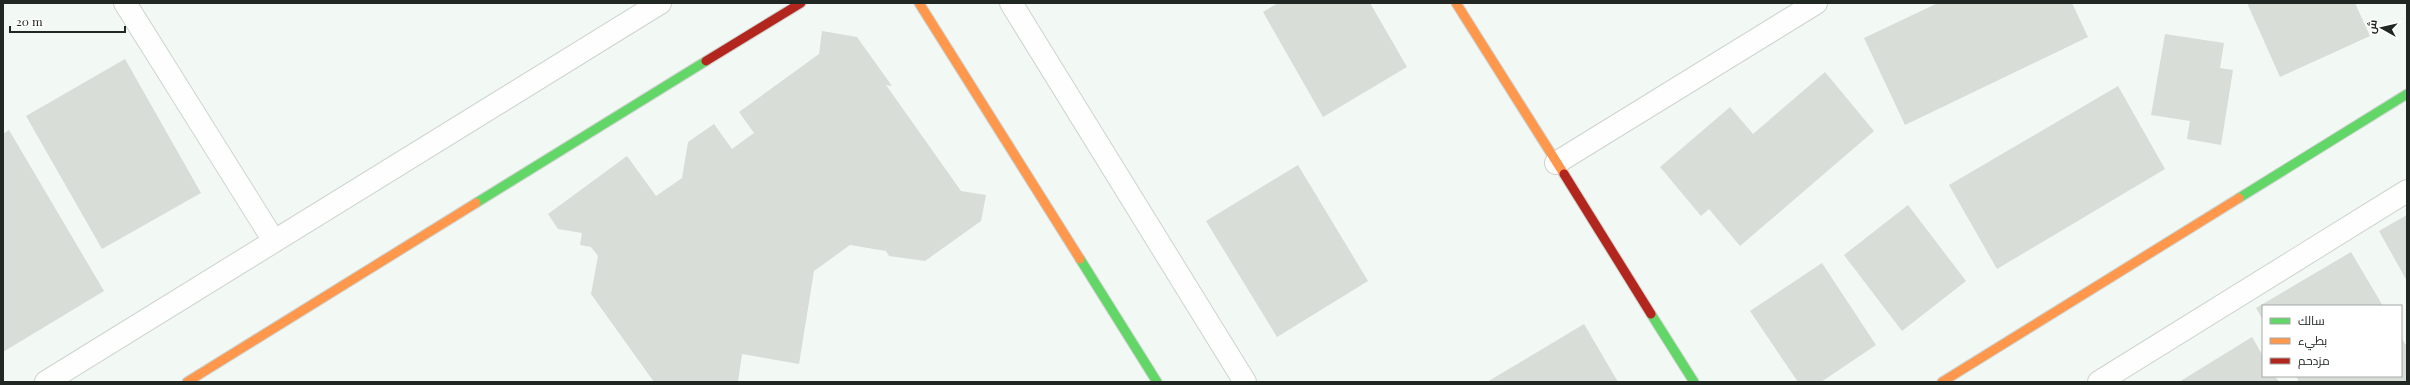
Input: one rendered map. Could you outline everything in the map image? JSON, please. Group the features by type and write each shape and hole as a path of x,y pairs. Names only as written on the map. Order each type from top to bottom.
{"street":[{"path":"125,3 274,241"},
{"path":"46,382 660,3"},
{"path":"187,382 801,3"},
{"path":"919,3 1156,382"},
{"path":"1011,3 1245,382"},
{"path":"1456,3 1694,382"},
{"path":"1556,163 1816,3"},
{"path":"1942,382 2407,94"},
{"path":"2099,382 2407,191"}],"building":[{"path":"1278,3 1370,3 1407,67 1323,117 1263,12"},
{"path":"1938,3 2072,3 2088,37 1905,125 1864,38"},
{"path":"2247,3 2355,3 2370,36 2280,77"},
{"path":"822,31 857,37 892,86 886,85 961,191 986,195 981,221 925,261 889,256 886,251 850,245 814,271 799,364 742,354 738,382 654,382 591,294 598,256 591,247 580,245 582,233 558,229 548,214 627,156 656,196 682,178 688,142 714,124 732,149 754,133 739,112 819,54"},
{"path":"2165,34 2224,43 2220,68 2233,70 2221,145 2187,139 2190,121 2151,115"},
{"path":"125,59 201,193 102,249 26,116"},
{"path":"1825,72 1874,131 1740,246 1709,209 1701,216 1660,167 1730,107 1753,134"},
{"path":"2118,86 2165,169 1997,269 1949,185"},
{"path":"9,130 104,291 3,352 3,134"},
{"path":"1298,165 1368,281 1277,337 1206,221"},
{"path":"1908,205 1966,281 1902,331 1844,255"},
{"path":"2407,215 2407,281 2379,231"},
{"path":"2351,252 2382,305 2262,305 2262,318 2256,308"},
{"path":"1822,263 1876,345 1821,382 1798,382 1750,311"},
{"path":"1584,324 1618,382 1487,382"},
{"path":"2252,337 2262,354 2262,377 2276,377 2279,382 2179,382"},
{"path":"2402,339 2407,347 2407,382 2299,382 2296,377 2402,377"}],"traffic: fast":[{"path":"476,203 706,61"},
{"path":"2239,198 2407,94"},
{"path":"1080,259 1157,382"},
{"path":"1651,314 1694,382"}],"traffic: slow":[{"path":"919,3 1080,259"},
{"path":"1456,3 1564,174"},
{"path":"1942,382 2239,198"},
{"path":"187,382 476,203"}],"traffic: jam":[{"path":"706,61 801,3"},
{"path":"1564,174 1651,314"}]}
